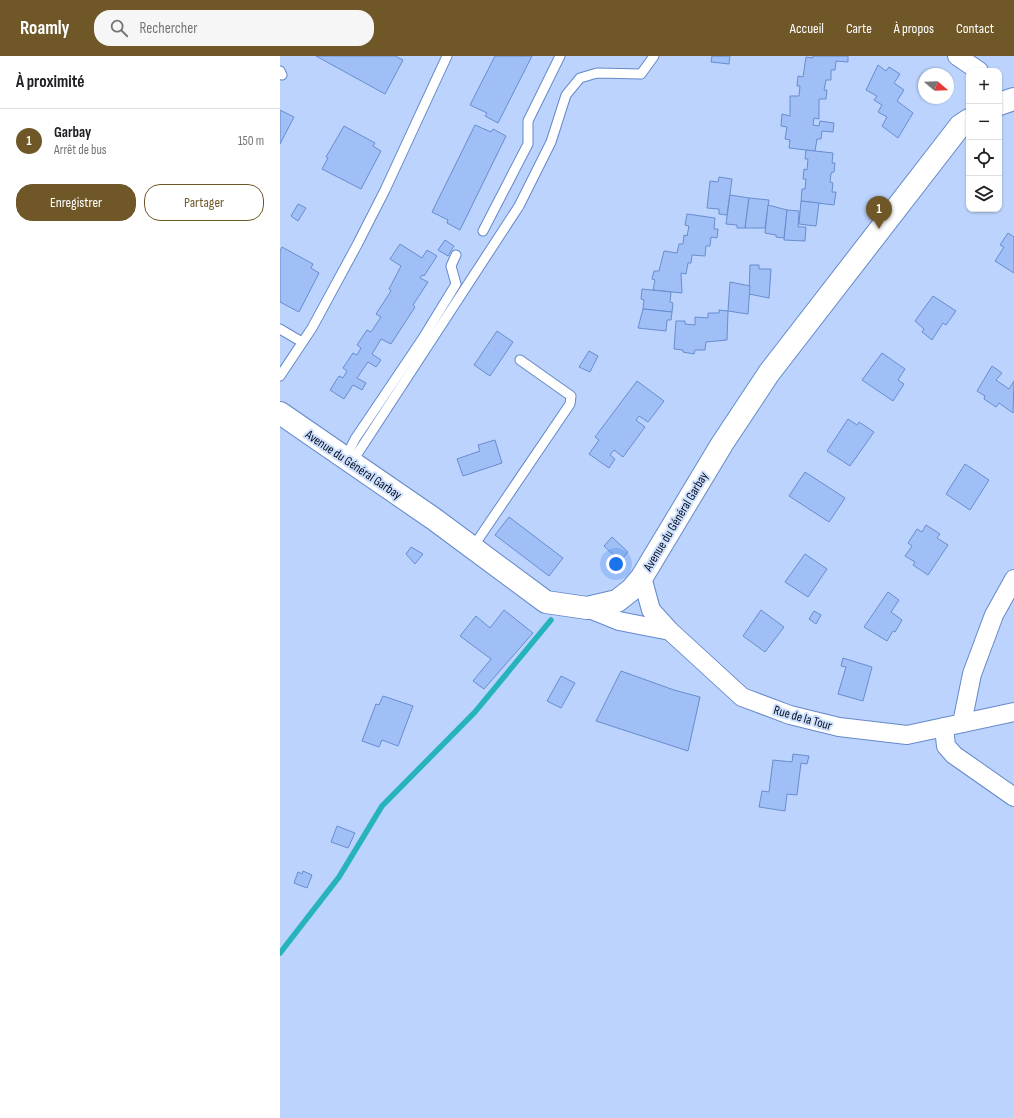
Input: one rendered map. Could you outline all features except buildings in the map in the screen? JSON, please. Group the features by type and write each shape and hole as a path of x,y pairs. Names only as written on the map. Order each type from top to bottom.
{"main road":[{"path":"1002,103 1014,99"},
{"name":"Avenue du Général Garbay","path":"280,413 473,547 546,602 587,608 617,601 631,590 642,577 722,444 769,372 960,126 966,122"}],"street":[{"path":"957,56 975,68"},
{"name":"Rue de la Tour","path":"642,577 651,610 670,631 742,697 790,715 839,727 907,735 1014,712"},
{"path":"962,723 972,674 994,615 1014,579"},
{"path":"587,608 619,621 670,631"},
{"path":"944,727 946,746 954,755 1014,797"}],"lane":[{"path":"280,376 312,328 385,190 447,56"},
{"path":"483,231 528,144 528,121 560,56"},
{"path":"349,460 519,206 551,142 566,95 580,78 597,73 641,74 654,56"},
{"path":"349,460 355,439 423,338 456,284 451,266 456,255"},
{"path":"280,329 302,342"},
{"path":"473,547 570,404 570,396 520,360"}],"waterway":[{"path":"280,953 339,877 382,806 475,712 551,620"}],"place":[{"name":"Garbay","path":"879,229"}]}
